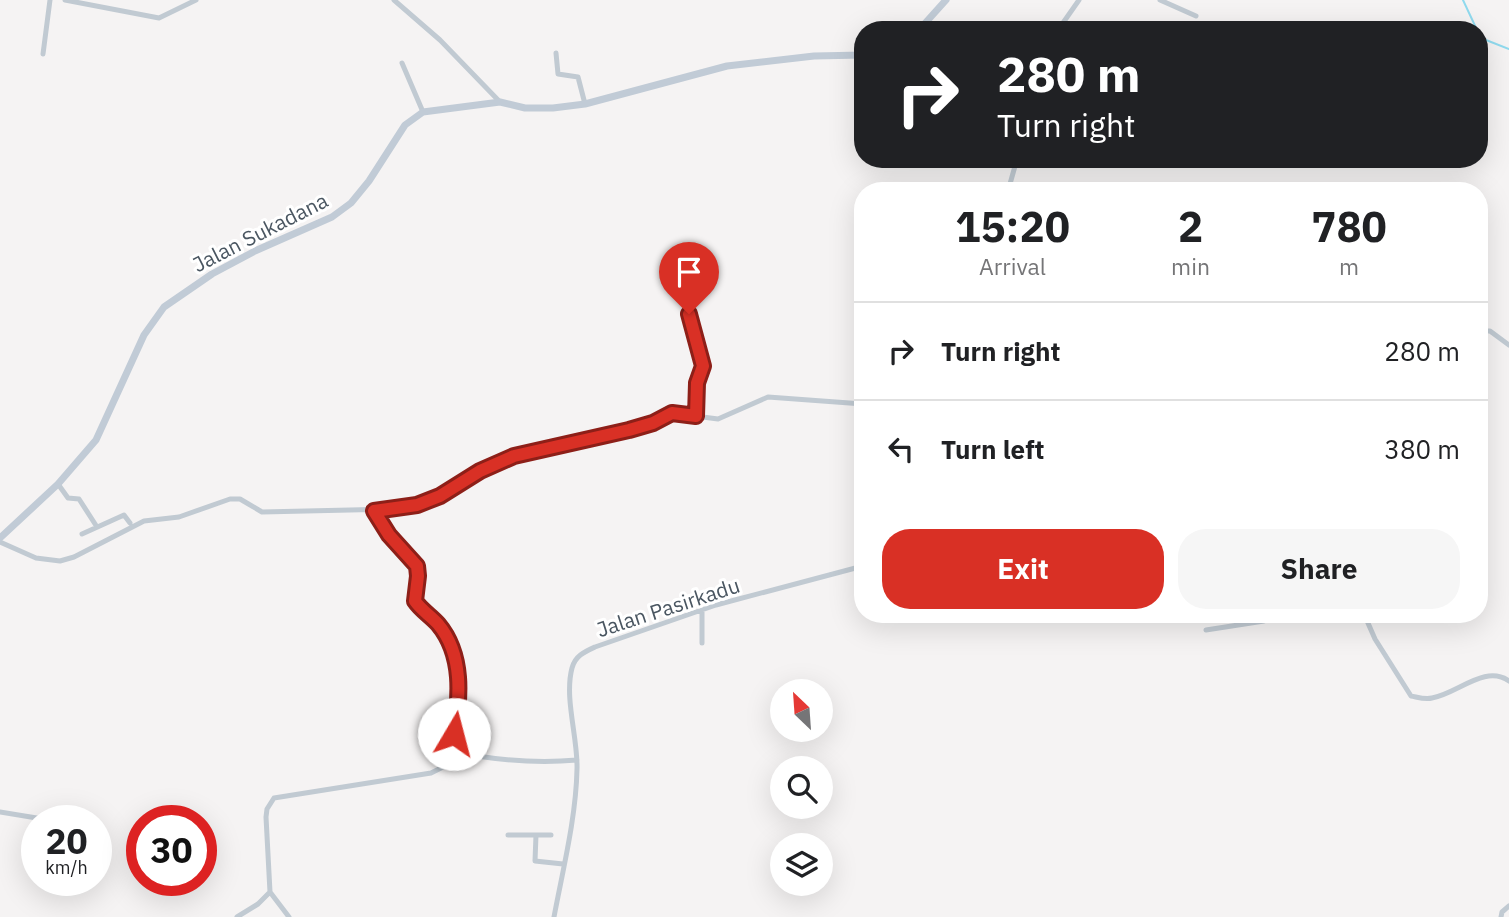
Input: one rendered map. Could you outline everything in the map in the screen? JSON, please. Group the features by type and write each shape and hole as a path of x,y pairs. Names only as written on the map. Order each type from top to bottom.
{"main road":[{"path":"927,21 946,0"},
{"path":"423,112 500,102 525,108 585,104 726,66 814,56 854,55"},
{"name":"Jalan Sukadana","path":"0,540 58,484 96,440 144,335 164,307 223,268 332,217 351,203 369,181 405,125 423,112"}],"street":[{"path":"43,54 50,0"},
{"path":"65,0 159,18 196,0"},
{"path":"394,0 440,40 500,102"},
{"path":"1064,21 1079,0"},
{"path":"1160,0 1196,16"},
{"path":"556,53 558,74 579,77 585,104"},
{"path":"402,63 423,112"},
{"path":"689,314 703,366 697,383 696,416"},
{"path":"1488,331 1509,345"},
{"path":"0,540 36,558 60,561 74,557 150,519 179,517 230,499 240,499 262,512 374,511 417,505 440,496 480,471 514,456 629,430 653,423 672,413 718,419 768,397 854,403"},
{"path":"58,484 68,498 79,499 97,527"},
{"path":"289,917 270,892 266,817 267,809 274,798 430,773 445,766 450,751 460,691 452,652 440,626 415,601 417,566 389,535 374,511"},
{"path":"82,534 124,515 130,523"},
{"name":"Jalan Pasirkadu","path":"554,917 570,825 577,760 570,681 574,661 595,647 702,610 854,568"},
{"path":"702,610 702,643"},
{"path":"1206,630 1251,623"},
{"path":"1368,623 1410,696 1430,699 1493,675 1502,676 1509,681"},
{"path":"450,751 505,761 535,763 577,760"},
{"path":"0,812 21,815"},
{"path":"508,835 551,835"},
{"path":"536,835 535,861 563,864"},
{"path":"237,917 258,904 270,892"},
{"path":"1501,917 1502,912 1509,906"}],"waterway":[{"path":"1463,0 1473,21"},
{"path":"1488,41 1509,49"}],"route":[{"path":"454,734 460,691 452,652 440,626 415,601 417,566 389,535 374,511 417,505 440,496 480,471 514,456 629,430 653,423 672,413 696,416 697,383 703,366 689,314"}]}
